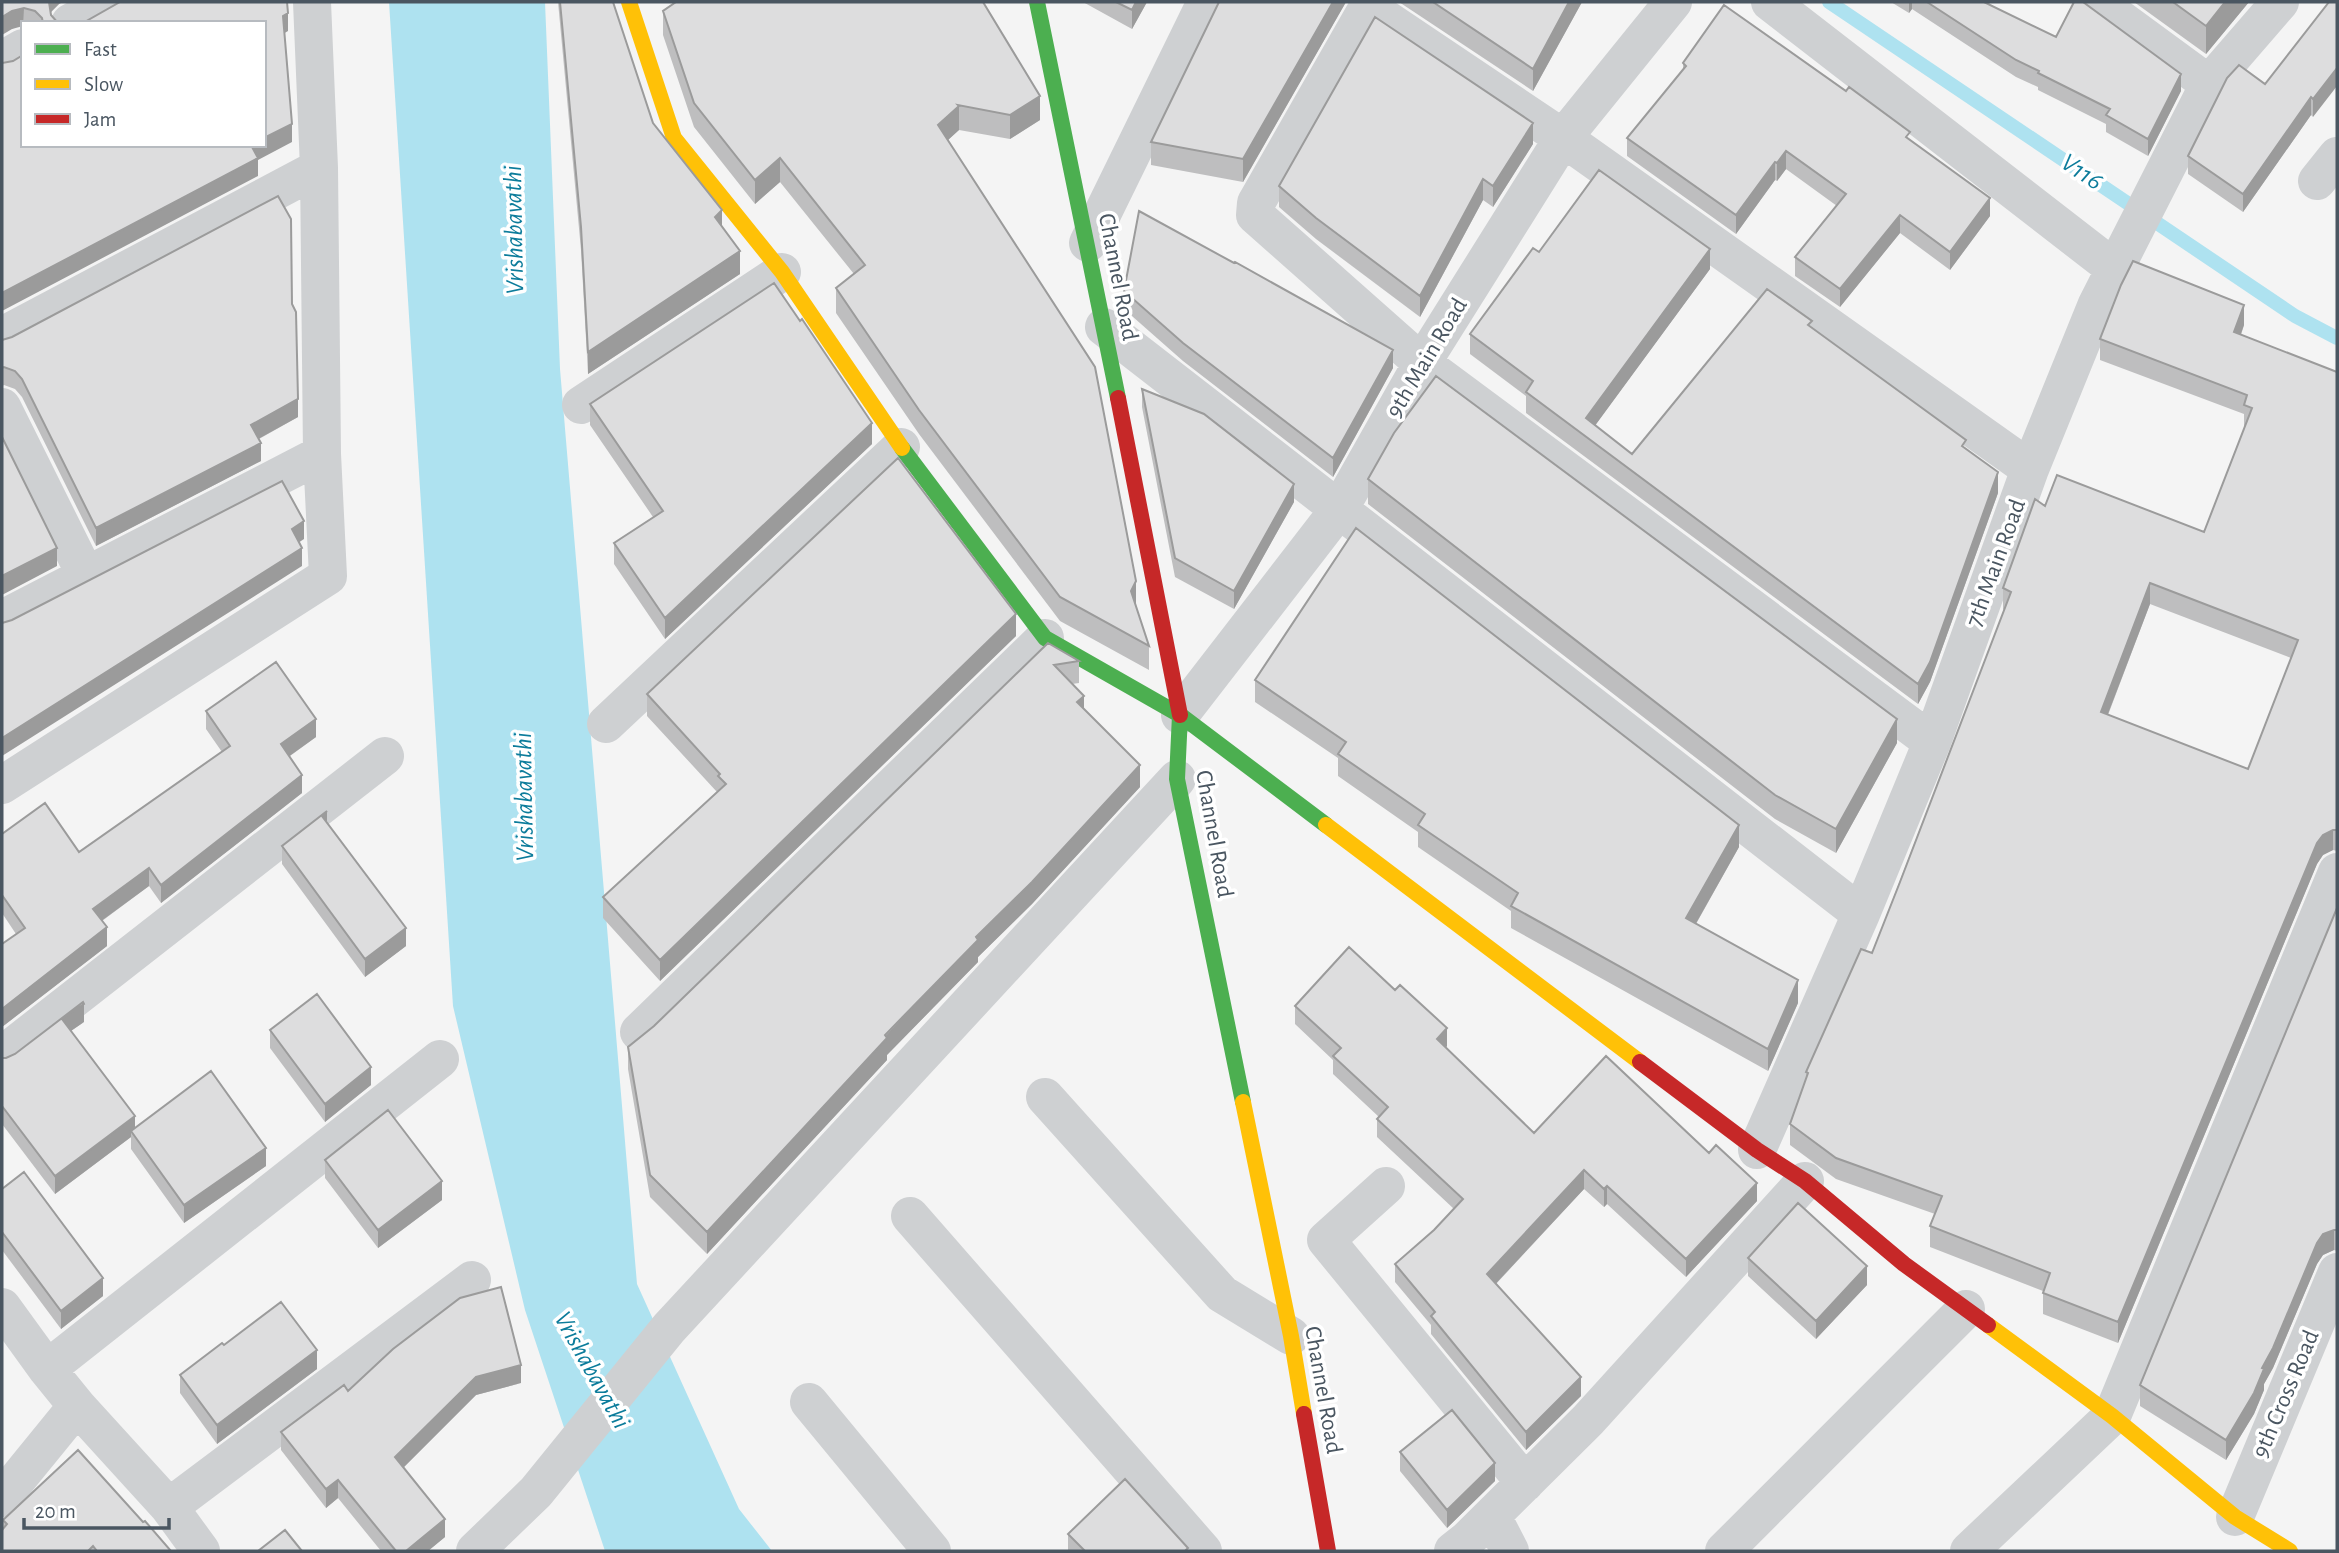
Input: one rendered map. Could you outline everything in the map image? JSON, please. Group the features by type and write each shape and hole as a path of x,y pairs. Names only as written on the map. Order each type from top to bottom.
{"street":[{"path":"74,21 108,2"},
{"path":"2,785 328,576 322,454 319,169 312,2"},
{"path":"629,2 674,138 782,272 901,447 1045,638 1180,715 1757,1150 1805,1181 1904,1264 2112,1416 2235,1517 2290,1551"},
{"name":"Channel Road","path":"1037,2 1088,243 1180,715 1177,779 1291,1336 1328,1551"},
{"path":"1088,243 1206,2"},
{"name":"9th Main Road","path":"1180,715 1339,508 1422,363 1563,138 1673,2"},
{"path":"1770,2 2118,262"},
{"path":"2097,2 2209,84"},
{"name":"7th Main Road","path":"1757,1150 1861,914 1932,742 2030,469 2097,304 2209,84 2280,2"},
{"path":"1932,742 1422,363 1255,215 1256,202 1370,4 2030,469"},
{"path":"2,60 21,49"},
{"path":"2,336 319,169"},
{"path":"581,405 782,272"},
{"path":"1104,327 1861,914"},
{"path":"2,407 85,574"},
{"path":"606,724 901,447"},
{"path":"2,619 322,454"},
{"path":"639,1032 1045,638"},
{"path":"2,1055 385,756"},
{"path":"475,1551 536,1492 669,1328 1177,779"},
{"path":"1969,1551 2112,1416 2337,872"},
{"path":"47,1369 440,1059"},
{"path":"1045,1097 1222,1294 1291,1336"},
{"path":"1453,1551 1588,1420 1805,1181"},
{"path":"1386,1186 1326,1240 1525,1483"},
{"path":"910,1216 1203,1551"},
{"name":"9th Cross Road","path":"2235,1517 2337,1272"},
{"path":"169,1507 472,1280"},
{"path":"2,1307 77,1406 169,1507 201,1551"},
{"path":"1724,1551 1966,1309"},
{"path":"809,1402 932,1551"},
{"path":"2,1498 77,1406"},
{"path":"1492,1516 1510,1551"}],"water":[{"name":"Vrishabavathi","path":"389,2 545,2 560,369 637,1284 739,1509 772,1551 605,1551 525,1310 453,1006"}],"building":[{"path":"2,2 49,2 51,15 56,21 43,21 35,11 24,8 2,17"},
{"path":"120,2 287,2 288,13 283,16 292,124 266,137 266,21 87,21"},
{"path":"560,2 613,2 653,123 722,210 715,217 740,251 588,352 581,227"},
{"path":"676,2 983,2 1040,96 1010,115 958,105 938,125 1095,367 1136,581 1131,591 1149,646 1060,597 919,410 836,288 865,265 780,158 755,180 694,103 663,11"},
{"path":"1116,2 1136,2 1132,10"},
{"path":"1219,2 1333,2 1243,159 1151,142"},
{"path":"1433,2 1569,2 1533,69"},
{"path":"1927,2 1984,2 2056,37 2074,2 2083,2 2181,74 2148,139 2106,115 2110,109 2038,73 2039,71 2016,60"},
{"path":"2173,2 2225,2 2206,26"},
{"path":"2329,2 2337,2 2337,68 2313,99 2311,97 2243,194 2188,156 2227,78 2239,65 2265,84"},
{"path":"1724,5 1846,91 1849,87 1910,132 1906,137 1990,198 1950,252 1900,215 1840,289 1795,257 1846,194 1786,151 1736,215 1627,138 1686,66 1683,63"},
{"path":"1375,17 1533,123 1493,186 1483,179 1420,296 1316,218 1279,186"},
{"path":"21,56 21,147 252,147 258,158 2,293 2,63"},
{"path":"1599,170 1710,249 1586,418 1632,454 1767,289 1812,321 1808,325 1966,440 1962,446 1998,472 1930,662 1918,684 1526,392 1533,381 1470,334 1533,248 1539,252"},
{"path":"278,196 291,219 292,304 296,312 298,399 251,425 261,443 96,528 22,379 15,371 2,368 2,340"},
{"path":"1139,211 1393,350 1333,458 1183,343 1124,291"},
{"path":"2133,261 2244,305 2234,332 2337,372 2337,830 2323,835 2317,843 2118,1322 2043,1293 2050,1273 1930,1226 1942,1196 1836,1158 1790,1124 1808,1073 1806,1072 1861,949 1872,953 1900,882 2011,592 2003,588 2035,499 2045,506 2057,475 2204,532 2252,408 2244,405 2247,395 2100,339","holes":["2150,583 2298,640 2248,769 2101,712"]},
{"path":"774,283 800,321 802,319 872,423 665,618 614,543 663,511 590,404"},
{"path":"1436,376 1897,719 1836,829 1775,795 1368,479 1394,433"},
{"path":"1142,389 1204,414 1294,484 1234,591 1175,558"},
{"path":"2,437 57,548 2,576"},
{"path":"898,458 1016,614 660,960 603,897 726,784 647,694"},
{"path":"282,481 304,521 292,529 302,548 2,738 2,623"},
{"path":"1356,528 1739,825 1686,918 1798,980 1768,1049 1511,906 1518,893 1418,825 1425,814 1338,754 1346,742 1255,680"},
{"path":"1048,643 1079,661 1054,665 1084,696 1077,702 1140,765 1032,882 976,937 978,940 885,1035 887,1038 707,1232 650,1175 628,1047 654,1026"},
{"path":"276,662 316,719 281,744 302,775 161,885 149,868 93,909 107,927 2,1009 2,944 25,928 2,895 2,834 45,803 79,852 230,746 206,711"},
{"path":"327,811 322,816 406,928 365,959 282,846"},
{"path":"2337,908 2337,1230 2323,1234 2317,1243 2262,1368 2264,1369 2254,1393 2226,1440 2140,1385"},
{"path":"1349,947 1395,990 1400,985 1447,1028 1437,1039 1534,1133 1606,1056 1709,1153 1716,1145 1757,1183 1686,1259 1607,1186 1604,1189 1584,1170 1487,1274 1581,1377 1526,1432 1431,1316 1435,1312 1395,1264 1434,1230 1463,1199 1377,1119 1388,1107 1333,1056 1341,1048 1295,1006"},
{"path":"317,994 371,1067 325,1104 270,1030"},
{"path":"83,1002 84,1004 62,1019 135,1116 55,1176 2,1106 2,1058 15,1054"},
{"path":"211,1071 266,1148 184,1205 131,1131"},
{"path":"388,1110 442,1181 378,1230 325,1160"},
{"path":"24,1172 103,1278 61,1311 2,1232 2,1189"},
{"path":"1798,1203 1867,1266 1816,1321 1748,1258"},
{"path":"501,1287 521,1365 476,1377 395,1457 445,1519 406,1551 396,1551 338,1480 326,1489 281,1432 344,1385 348,1391 393,1349 460,1298"},
{"path":"281,1302 317,1350 217,1425 180,1375"},
{"path":"1452,1410 1495,1463 1447,1510 1400,1452"},
{"path":"78,1450 171,1551 97,1551 93,1546 88,1551 2,1551 2,1530 7,1524 3,1520"},
{"path":"1125,1479 1188,1548 1185,1551 1085,1551 1068,1534"},
{"path":"285,1530 302,1551 258,1551"}],"waterway":[{"name":"V116","path":"1829,2 2295,316 2337,338"}],"traffic: fast":[{"path":"1037,2 1118,398"},
{"path":"902,448 1045,638 1180,715 1326,825"},
{"path":"1180,715 1177,779 1243,1102"}],"traffic: slow":[{"path":"629,2 674,138 782,272 902,448"},
{"path":"1326,825 1640,1062"},
{"path":"1243,1102 1291,1336 1304,1414"},
{"path":"1988,1325 2112,1416 2235,1517 2290,1551"}],"traffic: jam":[{"path":"1118,398 1180,715"},
{"path":"1640,1062 1757,1150 1805,1181 1904,1264 1988,1325"},
{"path":"1304,1414 1328,1551"}]}
